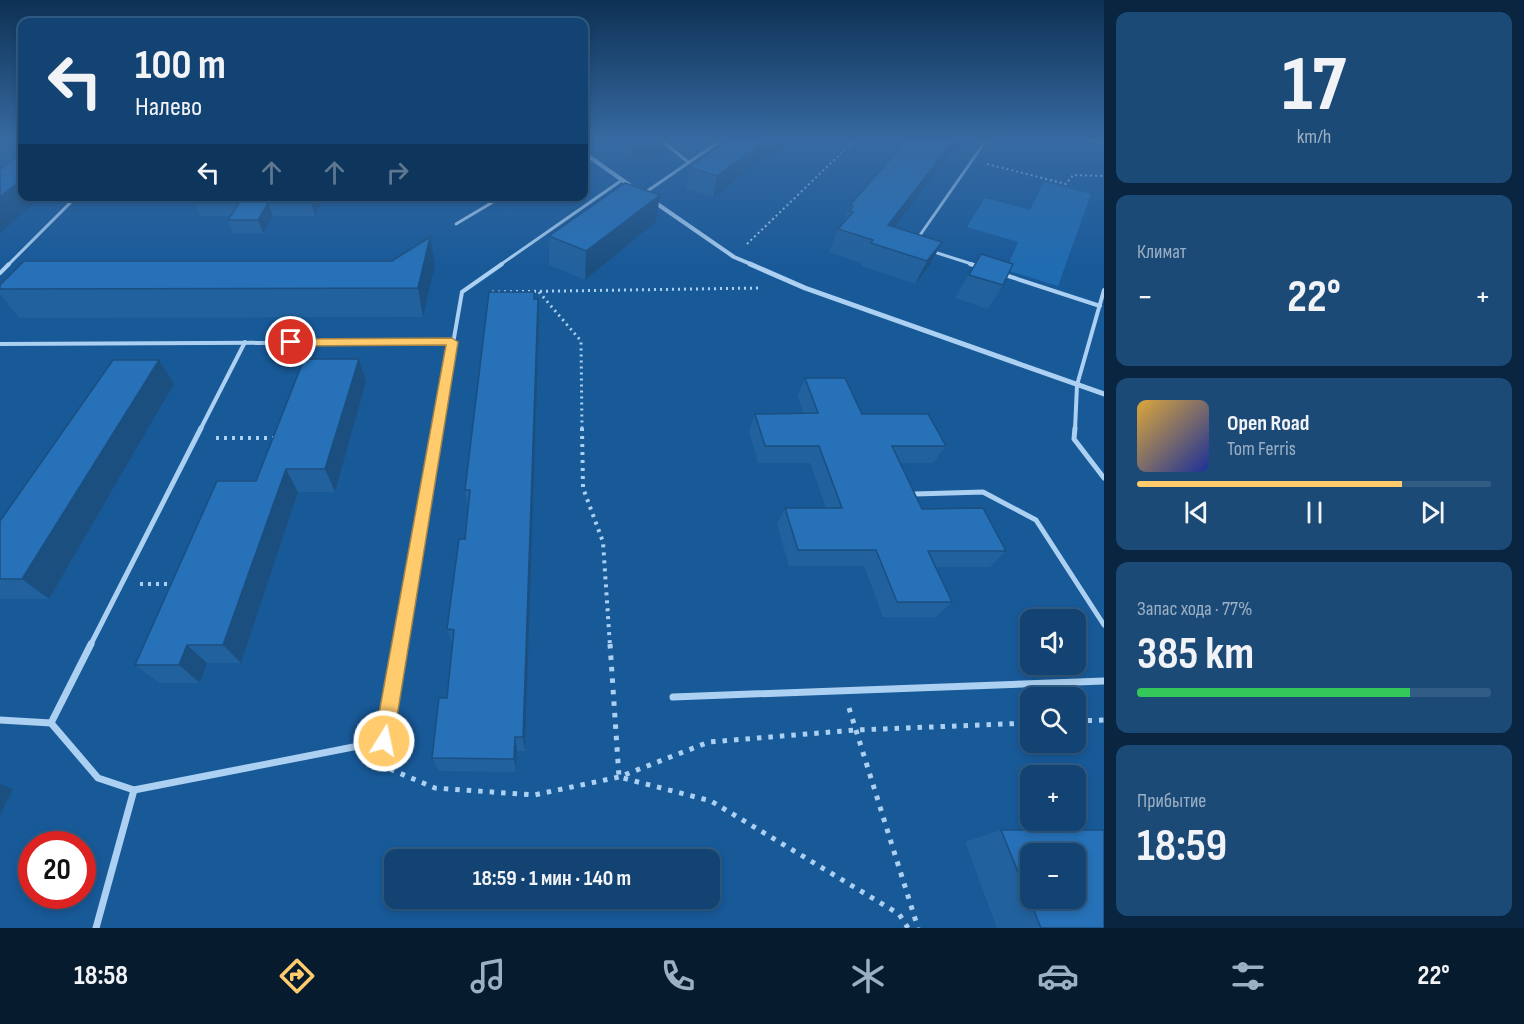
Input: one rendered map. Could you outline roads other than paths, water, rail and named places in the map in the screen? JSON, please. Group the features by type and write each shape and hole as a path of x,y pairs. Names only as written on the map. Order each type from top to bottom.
{"street":[{"path":"625,182 734,257 805,288 1104,394"}],"lane":[{"path":"0,720 51,723 98,778 134,790 384,741 462,292 619,182"},
{"path":"643,194 659,182"},
{"path":"914,245 957,182"},
{"path":"0,273 72,201"},
{"path":"456,224 494,201"},
{"path":"925,249 990,270"},
{"path":"1001,274 1100,306"},
{"path":"1104,290 1077,385 1074,439 1104,478"},
{"path":"51,723 246,342"},
{"path":"0,344 452,342"},
{"path":"915,494 983,492 1036,520 1104,625"},
{"path":"673,697 1104,681"},
{"path":"96,928 134,790"}]}
